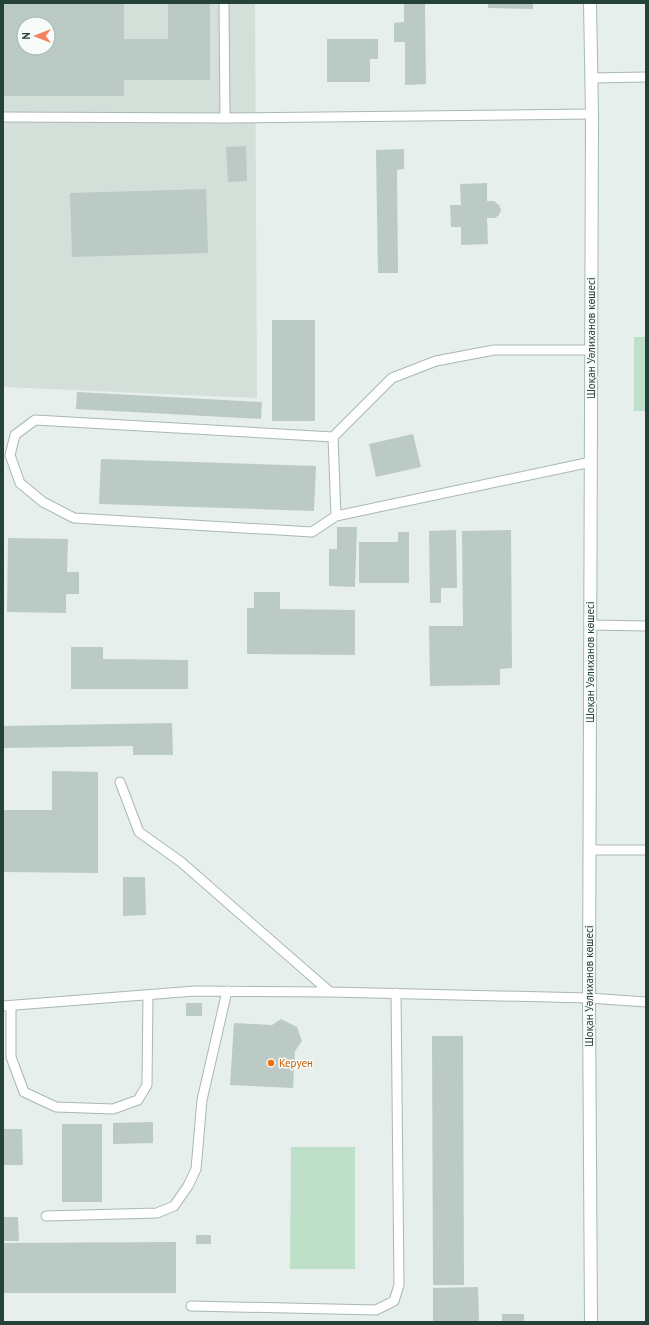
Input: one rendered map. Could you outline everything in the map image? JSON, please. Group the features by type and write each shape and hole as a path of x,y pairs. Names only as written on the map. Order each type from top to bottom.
{"main road":[{"name":"Шоқан Уәлиханов көшесі","path":"590,3 592,114 589,998 592,1322"}],"lane":[{"path":"224,3 225,118"},
{"path":"592,78 646,77"},
{"path":"3,117 225,118 592,114"},
{"path":"336,516 333,437 392,378 436,361 494,350 591,350"},
{"path":"333,437 34,420 15,435 10,455 20,483 43,502 74,518 312,532 336,516 591,462"},
{"path":"590,625 646,626"},
{"path":"120,782 139,832 181,862 330,992"},
{"path":"590,850 646,850"},
{"path":"148,995 147,1086 138,1100 113,1109 56,1106 24,1092 11,1056 7,1006 195,991 396,993 589,998 646,1002"},
{"path":"46,1216 157,1214 174,1206 188,1186 196,1169 202,1100 227,991"},
{"path":"191,1306 376,1310 394,1301 399,1285 396,993"}],"shaded area":[{"path":"3,3 255,3 257,398 3,387"}],"green space":[{"path":"634,337 646,337 646,411 634,411"},
{"path":"291,1147 355,1147 355,1269 290,1269"}],"building":[{"path":"3,3 124,3 124,39 168,39 168,3 210,3 210,80 124,80 124,96 3,96"},
{"path":"404,3 425,3 426,84 405,85 405,42 394,42 394,23 404,22"},
{"path":"488,3 533,3 533,9 488,8"},
{"path":"327,39 378,39 378,59 370,59 370,82 327,82"},
{"path":"246,146 247,181 228,182 226,147"},
{"path":"404,149 404,169 397,170 398,273 378,273 376,150"},
{"path":"487,183 487,201 494,201 499,205 501,210 499,215 495,218 487,218 488,244 461,245 461,227 451,227 450,205 461,205 460,184"},
{"path":"206,189 208,253 72,257 70,193"},
{"path":"272,320 315,320 315,421 272,421"},
{"path":"77,392 262,402 261,419 76,409"},
{"path":"413,434 421,467 376,477 369,444"},
{"path":"101,459 316,466 314,511 99,504"},
{"path":"337,527 357,527 355,587 329,586 329,549 337,549"},
{"path":"456,530 457,588 441,588 441,603 430,603 429,531"},
{"path":"511,530 512,668 500,669 500,685 430,686 429,626 463,626 462,531"},
{"path":"398,532 409,532 409,583 359,583 359,542 398,542"},
{"path":"8,538 68,539 67,572 79,572 79,594 66,594 66,613 7,612"},
{"path":"254,592 280,592 280,609 355,610 355,655 247,654 247,608 254,608"},
{"path":"71,647 103,647 103,659 188,660 188,689 71,689"},
{"path":"172,723 173,755 133,755 133,746 3,748 3,726"},
{"path":"52,771 98,772 98,873 3,872 3,810 52,810"},
{"path":"123,877 145,877 146,915 123,916"},
{"path":"186,1003 202,1003 202,1016 186,1016"},
{"path":"281,1019 297,1027 302,1041 295,1051 293,1088 230,1085 234,1023 272,1025"},
{"path":"432,1036 463,1036 464,1285 433,1285"},
{"path":"153,1122 153,1143 113,1144 113,1123"},
{"path":"62,1124 102,1124 102,1202 62,1202"},
{"path":"3,1129 22,1129 23,1165 3,1165"},
{"path":"3,1217 18,1217 19,1241 3,1241"},
{"path":"196,1235 211,1235 211,1244 196,1244"},
{"path":"176,1242 176,1293 3,1293 3,1243"},
{"path":"478,1287 479,1322 433,1322 433,1288"},
{"path":"502,1314 524,1314 524,1322 502,1322"}],"place":[{"name":"Керуен","path":"271,1063"}]}
